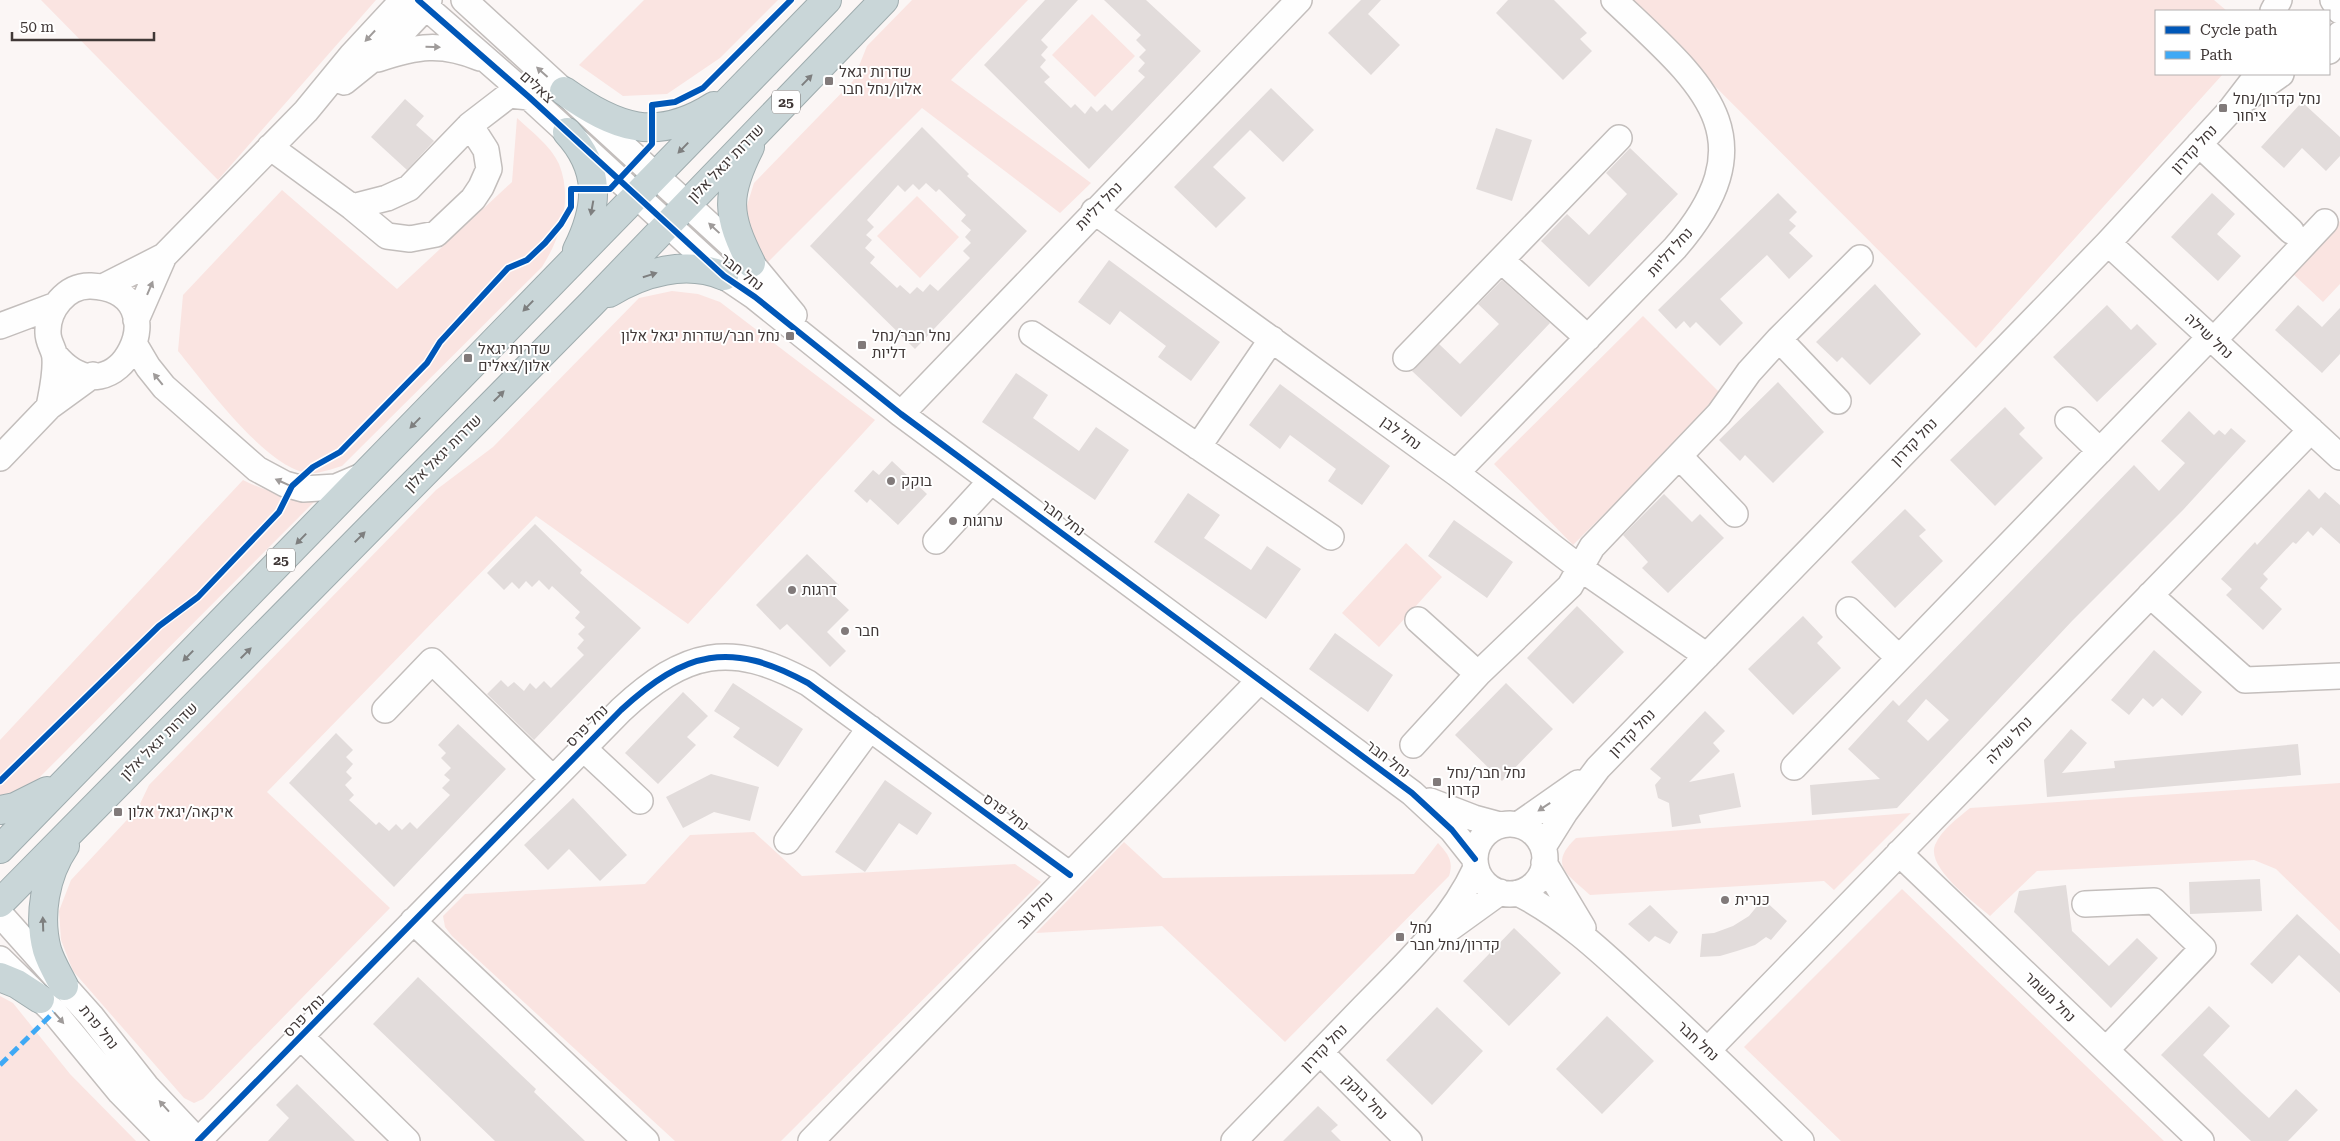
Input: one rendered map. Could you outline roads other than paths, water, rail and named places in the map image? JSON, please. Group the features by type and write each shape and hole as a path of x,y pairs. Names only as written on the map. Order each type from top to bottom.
{"highway":[{"name":"25","path":"0,849 827,0"},
{"name":"שדרות יגאל אלון","path":"0,903 590,304 884,0"},
{"path":"564,91 613,121 626,126 653,128 690,120 744,85"},
{"path":"751,263 736,231 732,202 737,174 764,124"},
{"path":"562,272 584,236 593,204 591,172 586,157 566,132"},
{"path":"590,304 635,280 666,270 698,267 724,276"},
{"path":"0,810 15,807 64,782"},
{"path":"64,986 48,952 43,930 43,909 58,857 89,812"},
{"path":"0,977 17,984 40,999"}],"street":[{"name":"צאלים","path":"464,0 687,203"},
{"name":"נחל דליות","path":"1456,473 1692,228 1706,208 1714,189 1722,153 1717,120 1707,98 1677,60 1614,0"},
{"path":"2333,0 2340,11"},
{"name":"צאלים","path":"419,2 490,62 636,196"},
{"path":"306,111 390,45 419,2"},
{"path":"103,287 164,256 306,111 352,54 419,2"},
{"name":"נחל דליות","path":"901,414 1094,211 1283,5"},
{"path":"2330,49 2340,34"},
{"path":"369,62 401,51 432,46 460,50 490,62"},
{"name":"נחל קדרון","path":"1543,855 1565,812 1598,768 2108,243 2228,113 2257,75"},
{"name":"נחל קדרון","path":"2228,113 2281,75"},
{"path":"352,207 387,198 410,188 470,125 509,94 529,97"},
{"path":"270,147 352,207 387,236 410,239 436,234 473,199 489,169 486,150 470,125"},
{"path":"1406,358 1619,138"},
{"path":"2199,144 2291,231"},
{"name":"נחל חבר","path":"636,196 724,276 828,355 901,414 1412,792 1452,830 1475,864"},
{"name":"נחל חבר","path":"687,203 751,263 828,355"},
{"name":"נחל לבן","path":"1094,211 1456,473 1580,568 1707,656"},
{"path":"1794,767 2325,222"},
{"name":"נחל שילה","path":"2108,243 2340,457"},
{"path":"136,320 130,305 118,293 103,287 86,286 69,292 56,305 48,324 50,346 55,355 71,370 93,375 104,374 118,367 130,355 135,345 136,320 164,256"},
{"path":"1413,745 1478,674 1570,586 1592,547 1719,414 1749,372 1779,339 1860,258"},
{"path":"1501,260 1588,338"},
{"path":"0,326 56,305"},
{"path":"1032,334 1331,537"},
{"path":"1198,447 1272,339"},
{"path":"1779,339 1838,400"},
{"path":"135,345 148,367 164,387 257,470 285,484 303,489 336,488 362,476"},
{"path":"49,408 55,372 55,355"},
{"path":"0,458 49,408 93,375"},
{"path":"2068,420 2100,451"},
{"name":"נחל שילה","path":"1708,1050 2310,430"},
{"path":"1679,456 1735,514"},
{"path":"936,541 990,480"},
{"path":"2150,595 2245,680 2340,676"},
{"path":"1849,610 1899,658"},
{"path":"1418,620 1478,674"},
{"name":"נחל פרס","path":"198,1141 621,710 660,676 681,665 703,659 729,657 755,659 780,667 808,683 1070,875"},
{"path":"385,710 432,661 553,779"},
{"name":"נחל גוב","path":"811,1141 1260,680"},
{"path":"787,841 870,728"},
{"path":"583,748 640,801"},
{"name":"נחל קדרון","path":"1509,825 1598,768"},
{"name":"נחל חבר","path":"1412,792 1446,808 1509,825"},
{"path":"1509,825 1534,833 1543,855 1542,871 1533,885 1509,893 1485,884 1475,864 1479,842 1492,829 1509,825"},
{"name":"נחל משמר","path":"1899,853 2201,1141"},
{"name":"נחל חבר","path":"1543,855 1592,943"},
{"name":"נחל קדרון","path":"1234,1141 1414,955 1451,911 1466,888 1475,864"},
{"name":"נחל קדרון","path":"1414,955 1509,893"},
{"name":"נחל חבר","path":"1509,893 1562,918 1592,943 1708,1050 1801,1141"},
{"path":"2085,904 2154,901 2204,948 2106,1050"},
{"name":"נחל פרת","path":"0,914 64,986 146,1086 198,1141"},
{"path":"413,921 646,1141"},
{"name":"נחל פרת","path":"0,959 40,999 120,1092 168,1141"},
{"path":"301,1037 407,1141"},
{"name":"נחל בוקק","path":"1320,1052 1409,1141"}],"place":[{"name":"שדרות יגאל אלון/נחל חבר","path":"829,81"},
{"name":"נחל קדרון/נחל ציחור","path":"2223,108"},
{"name":"נחל חבר/שדרות יגאל אלון","path":"790,336"},
{"name":"נחל חבר/נחל דליות","path":"862,345"},
{"name":"שדרות יגאל אלון/צאלים","path":"468,358"},
{"name":"בוקק","path":"891,481"},
{"name":"ערוגות","path":"953,521"},
{"name":"דרגות","path":"792,590"},
{"name":"חבר","path":"845,631"},
{"name":"נחל חבר/נחל קדרון","path":"1437,782"},
{"name":"איקאה/יגאל אלון","path":"118,812"},
{"name":"כנרית","path":"1725,900"},
{"name":"נחל קדרון/נחל חבר","path":"1400,937"}]}
